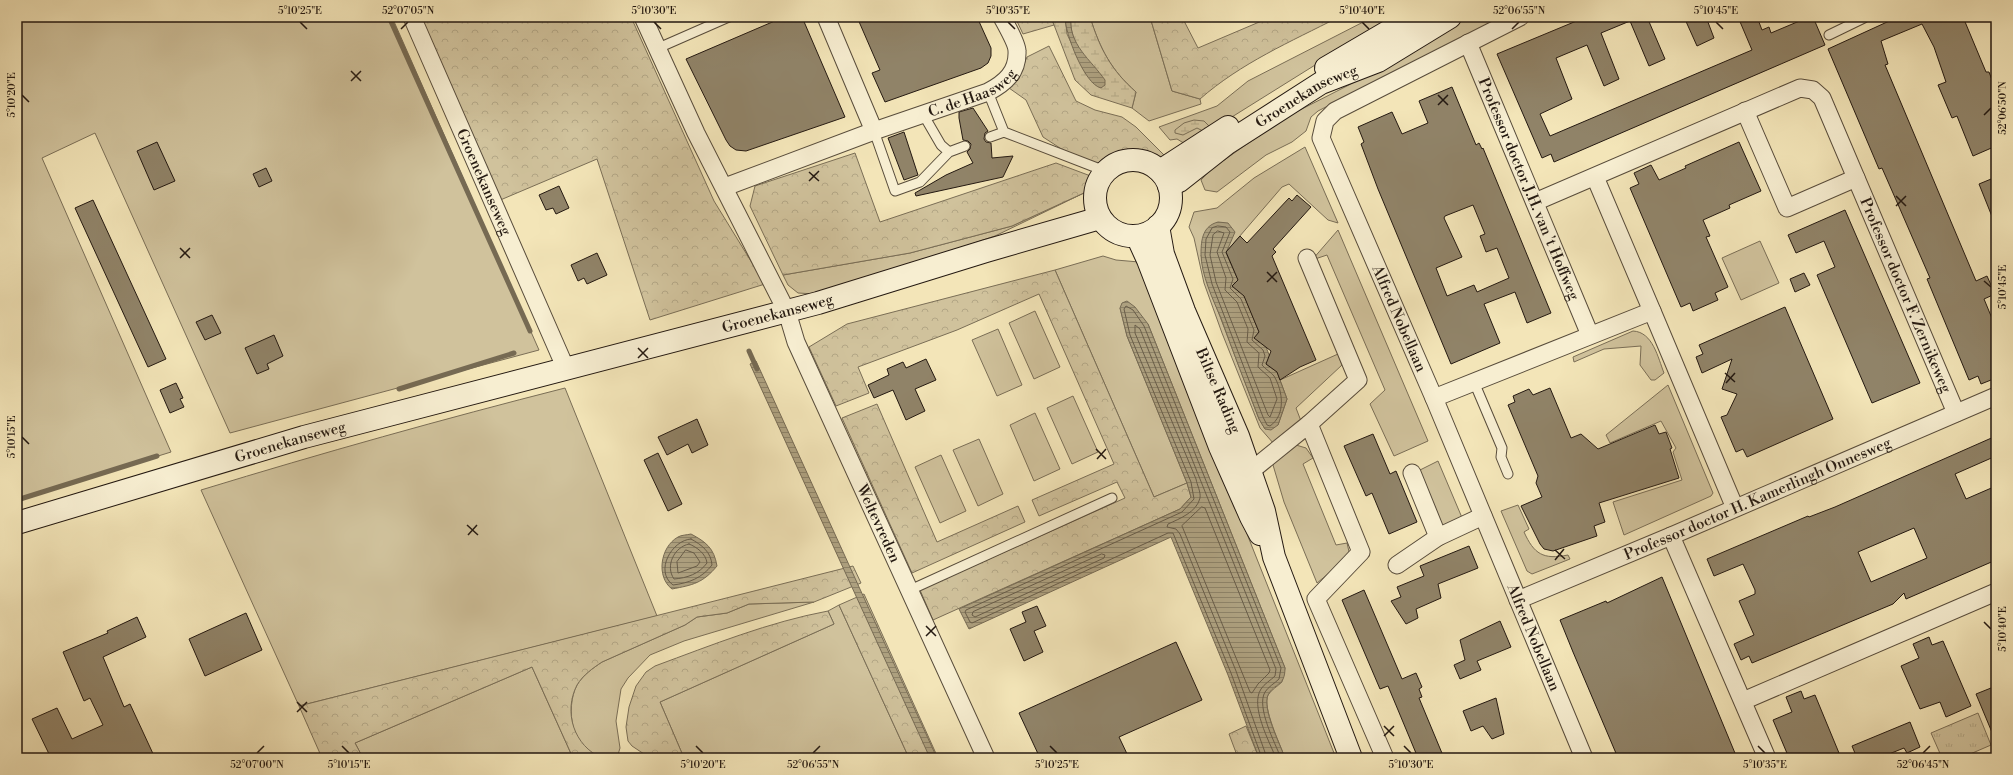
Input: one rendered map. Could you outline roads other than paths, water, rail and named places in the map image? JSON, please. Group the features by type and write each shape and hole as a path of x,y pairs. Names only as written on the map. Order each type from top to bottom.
{"main road":[{"name":"Groenekanseweg","path":"1413,17 1343,60 1304,79 1178,158 1165,179 1179,181 1226,144 1321,83 1378,61 1450,17"},
{"path":"1126,160 1139,160 1151,164 1165,179 1171,200 1167,214 1158,226 1148,232 1137,236 1116,232 1107,226 1097,210 1095,191 1098,180 1105,171 1115,164 1126,160"},
{"name":"Groenekanseweg","path":"17,523 304,437 787,312 986,251 1097,210"},
{"name":"Biltse Rading","path":"1158,226 1163,254 1179,297 1238,436 1243,478"},
{"name":"Biltse Rading","path":"1137,236 1148,260 1220,447 1243,478 1264,511 1274,557 1351,758"}],"street":[{"name":"Groenekanseweg","path":"412,17 566,369"},
{"path":"643,17 656,49 696,133 724,187"},
{"path":"826,17 874,131"},
{"name":"C. de Haasweg","path":"724,187 874,131 988,92 1009,78 1015,65 1017,50 1002,17"},
{"name":"Groenekanseweg","path":"1325,121 1335,111 1520,17"},
{"name":"Professor doctor J.H. van 't Hoffweg","path":"1468,43 1503,130 1535,202 1590,335"},
{"name":"Professor doctor F. Zernikeweg","path":"1535,202 1800,88 1813,90 1822,98 1956,413"},
{"name":"Professor doctor F. Zernikeweg","path":"1745,111 1787,208 1856,178"},
{"name":"Alfred Nobellaan","path":"1325,121 1321,138 1434,398 1584,758"},
{"path":"1595,177 1735,508"},
{"name":"Weltevreden","path":"724,187 787,312 796,342 986,758"},
{"path":"1243,478 1309,424 1358,380 1307,258"},
{"path":"1434,398 1652,311"},
{"name":"Professor doctor H. Kamerlingh Onnesweg","path":"1518,600 1996,396"},
{"path":"1309,424 1361,552 1316,599 1385,758"},
{"path":"1412,473 1438,538"},
{"path":"1397,565 1438,538 1482,516"},
{"path":"1671,536 1767,758"},
{"path":"1743,701 1996,592"}],"lane":[{"path":"656,49 729,17"},
{"path":"1829,34 1864,17"},
{"path":"988,92 1004,132"},
{"path":"923,114 940,145 949,152"},
{"path":"874,131 894,191 920,182 949,152 965,146"},
{"path":"990,137 1004,132 1105,171"},
{"path":"1474,382 1502,448 1502,457 1508,474"},
{"path":"910,590 1112,498"}],"water":[{"path":"1065,17 1071,17 1071,27 1077,44 1105,80 1105,85 1101,88 1088,77 1082,68 1068,34"},
{"path":"1218,222 1228,223 1235,232 1226,253 1238,280 1233,287 1244,295 1259,332 1255,338 1266,347 1270,357 1266,364 1277,372 1287,399 1278,425 1271,430 1265,429 1259,419 1214,303 1203,270 1201,254 1202,238 1209,227"},
{"path":"1127,301 1135,307 1148,324 1285,668 1283,678 1268,695 1267,709 1285,758 1259,758 1228,675 1171,537 969,629 959,609 1180,509 1191,497 1187,483 1127,336 1120,308 1122,303"},
{"path":"756,361 937,758 930,758 750,364"},
{"path":"691,534 708,546 714,555 717,566 702,580 672,589 667,584 662,570 664,555 667,548 679,536"}],"waterway":[{"path":"389,17 530,331"},
{"path":"749,351 757,369"},
{"path":"399,389 514,353"},
{"path":"17,500 157,456"}]}
